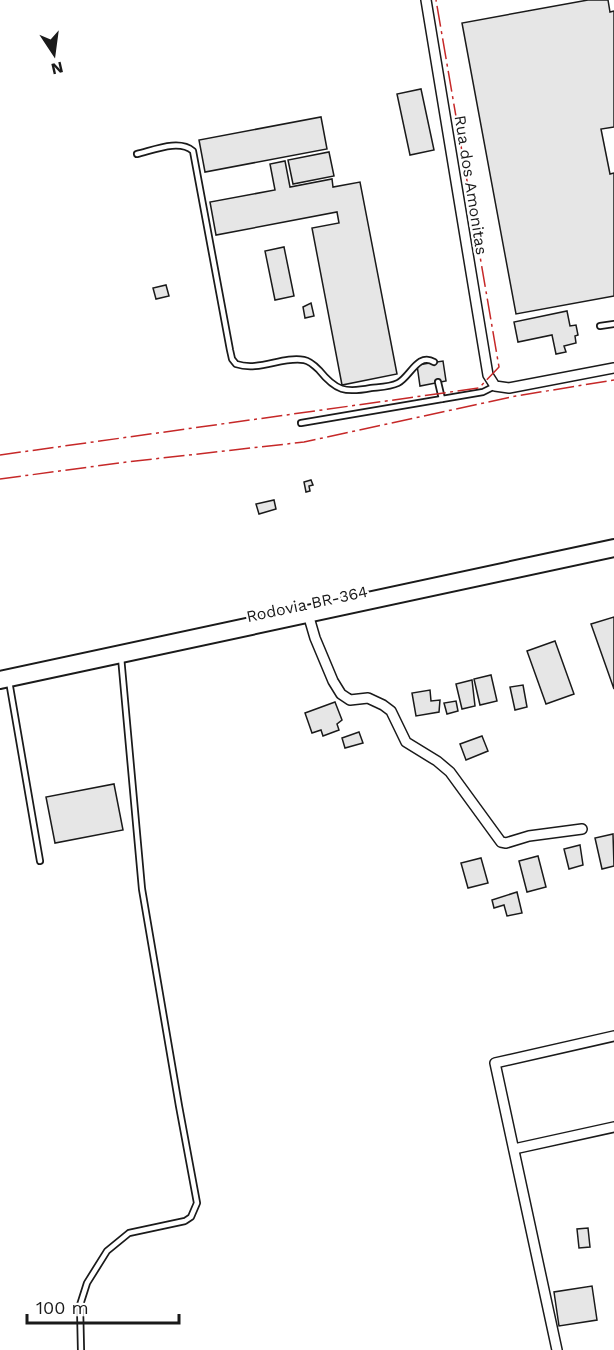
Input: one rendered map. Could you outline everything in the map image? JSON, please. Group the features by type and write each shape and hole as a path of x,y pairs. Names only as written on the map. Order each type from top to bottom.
{"highway":[{"name":"Rodovia BR-364","path":"3,675 614,539"},
{"path":"3,675 120,654 614,548"}],"street":[{"name":"Rua dos Amonitas","path":"426,0 488,375 495,386"},
{"path":"495,386 509,388 614,368"},
{"path":"308,614 315,638 341,694 350,700 369,698 391,711 406,742 437,760 450,772 501,842 582,829"},
{"path":"557,1350 495,1063 614,1036"},
{"path":"514,1149 614,1127"}],"lane":[{"path":"136,154 179,145 187,146 193,151 230,350 236,364 254,366 306,360 315,366 328,382 348,391 398,383 416,364 431,360 434,362"},
{"path":"600,326 614,324"},
{"path":"438,382 442,399"},
{"path":"301,423 483,392 495,386"},
{"path":"81,1350 81,1305 87,1283 107,1251 129,1233 185,1221 191,1217 197,1203 142,889 120,654"},
{"path":"3,675 40,861"}],"building":[{"path":"588,0 608,0 610,12 614,11 614,127 601,129 610,174 614,173 614,296 516,314 462,23"},
{"path":"421,89 434,150 410,155 397,94"},
{"path":"321,117 327,149 205,172 199,140"},
{"path":"329,152 334,176 293,184 288,160"},
{"path":"285,161 290,187 332,179 333,187 360,182 397,374 342,385 312,228 339,223 337,212 216,235 210,202 275,190 270,164"},
{"path":"284,247 294,296 275,300 265,251"},
{"path":"166,285 169,296 156,299 153,288"},
{"path":"311,303 314,316 305,318 303,307"},
{"path":"567,311 570,326 576,325 578,335 575,336 576,343 564,346 566,352 556,354 552,335 518,342 514,322"},
{"path":"443,361 446,381 420,386 417,365"},
{"path":"311,480 313,485 309,486 310,491 306,492 304,482"},
{"path":"274,500 276,509 259,514 256,504"},
{"path":"614,617 614,689 591,624"},
{"path":"555,641 574,694 546,704 527,651"},
{"path":"491,675 497,701 480,705 474,679"},
{"path":"472,680 475,706 462,709 456,684"},
{"path":"523,685 527,707 515,710 510,687"},
{"path":"430,690 431,701 440,700 439,712 416,716 412,693"},
{"path":"456,701 458,711 447,714 444,703"},
{"path":"335,702 342,720 337,724 339,730 323,736 321,730 312,733 305,713"},
{"path":"359,732 363,743 345,748 342,738"},
{"path":"482,736 488,751 466,760 460,744"},
{"path":"114,784 123,830 55,843 46,797"},
{"path":"613,834 614,866 602,869 595,838"},
{"path":"580,845 583,865 569,869 564,849"},
{"path":"538,856 546,887 527,892 519,861"},
{"path":"481,858 488,883 468,888 461,863"},
{"path":"517,892 522,913 507,916 504,905 494,908 492,900"},
{"path":"588,1228 590,1247 579,1248 577,1229"},
{"path":"592,1286 597,1320 559,1326 554,1292"}],"power":[{"path":"0,455 479,388 499,367 436,0"},
{"path":"0,479 304,442 516,396 614,380"}]}
